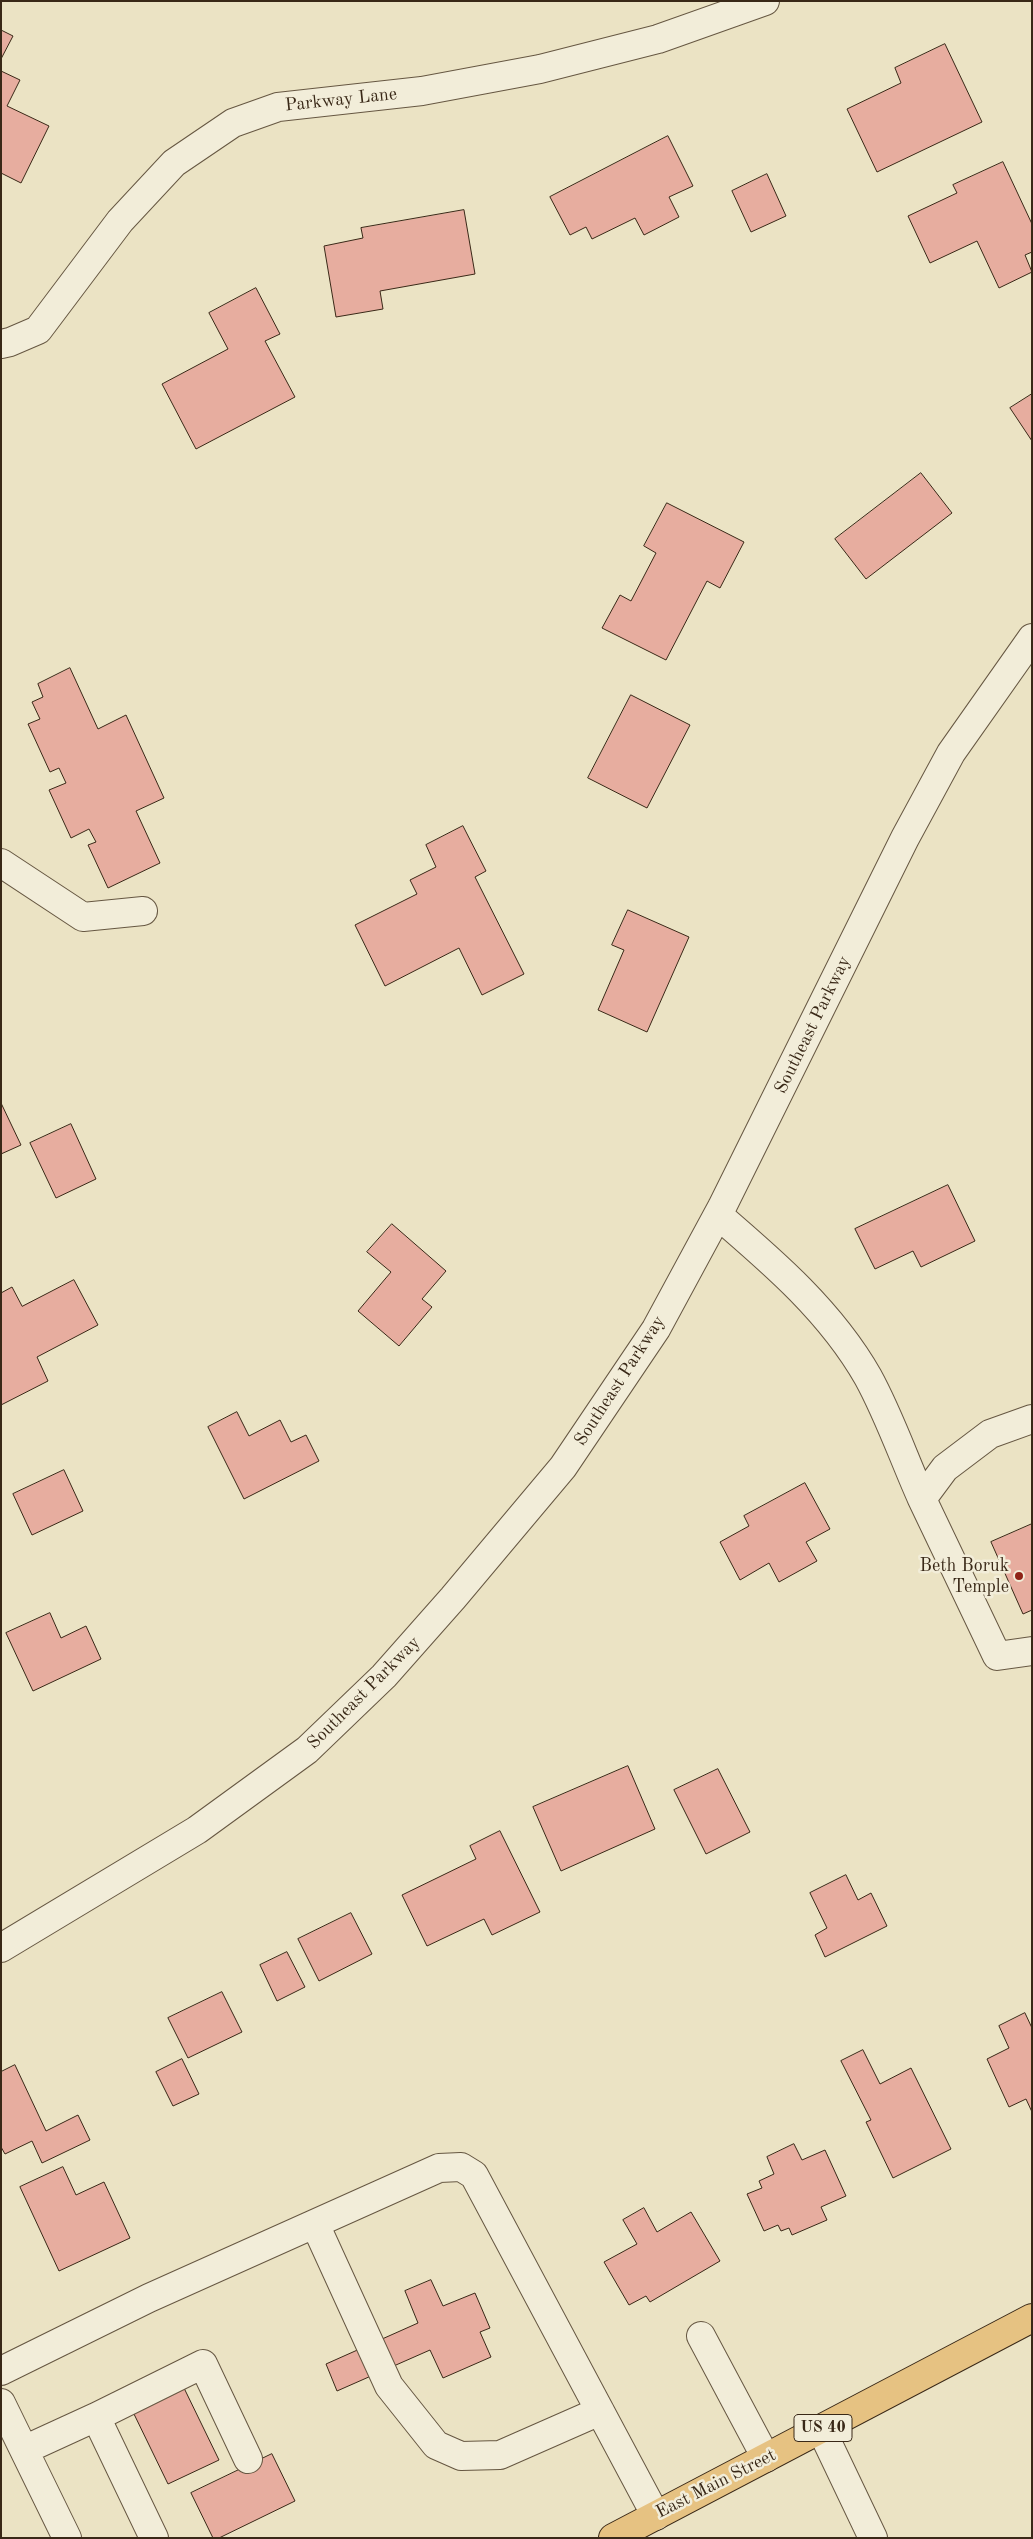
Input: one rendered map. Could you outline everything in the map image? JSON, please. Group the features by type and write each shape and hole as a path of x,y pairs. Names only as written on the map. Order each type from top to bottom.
{"main road":[{"name":"East Main Street","path":"636,2529 766,2458 1032,2318"}],"street":[{"name":"Parkway Lane","path":"1,344 38,330 120,221 167,170 174,163 233,123 278,107 422,91 540,69 658,39 765,1"},
{"name":"Southeast Parkway","path":"1,1948 198,1830 308,1750 384,1676 453,1598 563,1467 656,1329 718,1215 905,838 946,762 1030,645"},
{"path":"1,863 83,917 143,911"},
{"path":"718,1215 786,1274 832,1324 868,1377 922,1499 997,1656 1032,1651"},
{"path":"922,1499 945,1468 990,1434 1032,1419"},
{"path":"1,2371 149,2298 439,2168 461,2167 474,2175 600,2411 636,2529"},
{"path":"315,2224 389,2386 436,2444 462,2456 500,2455 600,2411"},
{"path":"702,2336 766,2458"},
{"path":"24,2450 203,2364 248,2459"},
{"path":"1,2403 67,2538"},
{"path":"96,2416 154,2538"},
{"path":"821,2429 874,2538"}],"building":[{"path":"1,30 13,36 1,59"},
{"path":"945,44 982,122 877,172 847,109 901,83 895,68"},
{"path":"1,71 20,80 7,106 49,126 21,183 1,173"},
{"path":"668,136 693,186 669,197 679,217 644,235 635,218 592,239 586,227 570,235 550,197"},
{"path":"1003,162 1032,224 1032,252 1025,255 1032,272 999,288 977,241 930,263 908,216 957,193 953,185"},
{"path":"767,174 786,216 751,232 732,191"},
{"path":"464,210 475,274 380,291 383,309 336,317 324,246 363,238 361,228"},
{"path":"256,288 280,334 265,341 295,397 196,449 162,384 228,349 209,313"},
{"path":"1032,394 1032,441 1010,408"},
{"path":"921,473 952,513 866,579 835,539"},
{"path":"667,503 744,542 720,588 707,581 666,660 602,628 620,595 631,601 656,553 644,546"},
{"path":"70,668 98,729 126,715 164,798 136,811 160,863 108,888 88,845 96,842 89,829 71,838 49,790 66,783 59,768 50,772 28,724 40,719 32,702 43,697 38,684"},
{"path":"631,695 690,725 647,808 588,778"},
{"path":"463,826 486,871 475,877 524,974 482,995 459,948 385,986 355,925 417,894 410,880 436,867 426,845"},
{"path":"628,910 689,937 647,1032 598,1010 624,950 612,945"},
{"path":"1,1103 21,1145 1,1154"},
{"path":"71,1124 96,1179 56,1198 30,1143"},
{"path":"948,1185 975,1241 921,1267 913,1251 875,1269 855,1229"},
{"path":"392,1224 446,1271 422,1299 432,1307 399,1346 358,1311 391,1272 367,1252"},
{"path":"74,1280 98,1325 37,1357 48,1381 1,1405 1,1293 12,1287 22,1306"},
{"path":"237,1412 249,1436 280,1420 291,1442 306,1435 319,1461 244,1499 208,1427"},
{"path":"64,1470 83,1511 32,1535 13,1494"},
{"path":"805,1483 830,1529 806,1542 817,1561 779,1582 769,1563 740,1580 720,1542 749,1526 744,1516"},
{"name":"Beth Boruk Temple","path":"1032,1524 1032,1610 1023,1614 991,1542"},
{"path":"50,1613 61,1638 86,1626 101,1659 33,1691 6,1633"},
{"path":"628,1766 655,1829 561,1871 533,1807"},
{"path":"718,1769 750,1832 706,1854 674,1790"},
{"path":"500,1831 540,1912 492,1935 484,1919 427,1946 402,1895 476,1859 470,1846"},
{"path":"846,1875 858,1900 871,1893 887,1926 825,1957 815,1935 827,1928 810,1893"},
{"path":"351,1913 372,1954 319,1981 298,1939"},
{"path":"287,1952 305,1987 277,2001 260,1965"},
{"path":"222,1992 242,2032 188,2058 168,2018"},
{"path":"1025,2013 1032,2028 1032,2112 1026,2099 1009,2107 987,2059 1009,2048 999,2026"},
{"path":"863,2050 880,2084 911,2068 951,2149 893,2178 866,2122 871,2120 841,2061"},
{"path":"182,2059 199,2094 173,2106 156,2072"},
{"path":"15,2065 46,2131 78,2115 90,2140 42,2163 32,2141 5,2154 1,2147 1,2072"},
{"path":"794,2144 802,2160 825,2150 846,2196 821,2207 827,2220 792,2235 789,2228 781,2231 778,2225 764,2231 747,2194 762,2188 759,2181 774,2174 767,2157"},
{"path":"63,2167 76,2195 104,2182 130,2238 59,2271 20,2187"},
{"path":"644,2208 657,2232 691,2212 720,2261 650,2302 646,2296 629,2305 604,2262 637,2244 623,2220"},
{"path":"431,2280 443,2306 475,2293 490,2328 480,2332 491,2357 443,2378 430,2350 337,2391 326,2364 418,2323 405,2291"},
{"path":"184,2388 219,2460 168,2484 133,2412"},
{"path":"272,2454 295,2501 219,2538 213,2538 191,2493"}],"place":[{"name":"Beth Boruk Temple","path":"1019,1576"}]}
